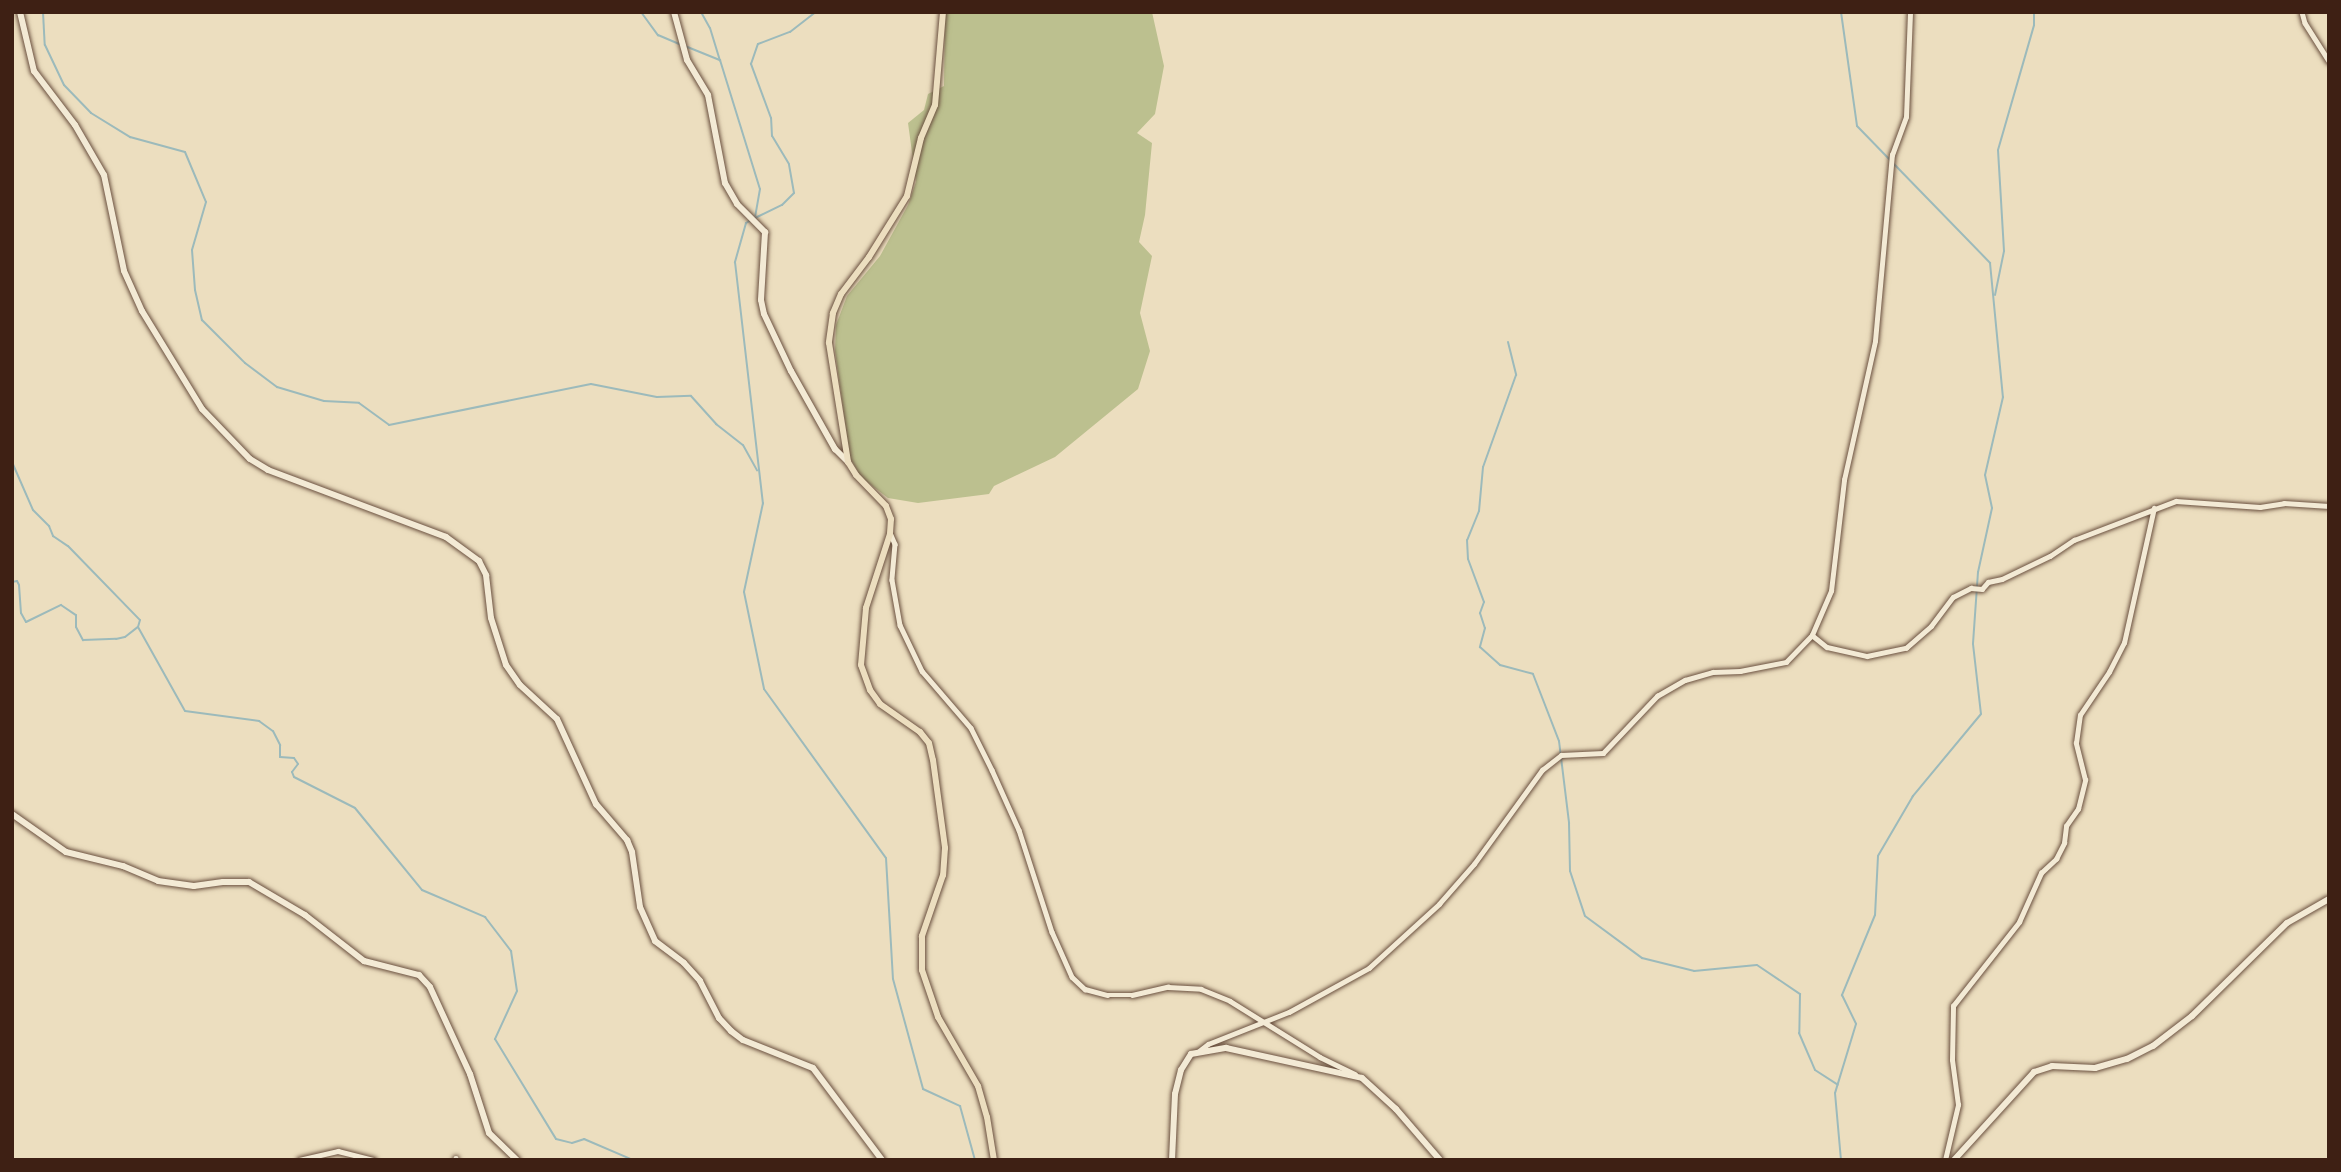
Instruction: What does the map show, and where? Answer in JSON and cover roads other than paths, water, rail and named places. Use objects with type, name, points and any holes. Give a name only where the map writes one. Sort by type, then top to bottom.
[{"type":"main road","points":[[943,12],[935,105],[921,138],[907,196],[869,257],[841,294],[833,313],[829,343],[848,462],[856,475],[886,506],[891,519],[890,534],[866,608],[861,665],[875,697],[920,732],[929,743],[933,760],[944,862],[937,899],[922,936],[922,970],[938,1017],[978,1086],[988,1117],[994,1160]]},
{"type":"street","points":[[20,12],[34,71],[75,125],[104,176],[124,271],[142,311],[202,409],[250,459],[268,470],[446,537],[479,561],[486,575],[491,618],[506,665],[520,685],[558,719],[596,804],[627,839],[632,852],[640,907],[655,941],[684,963],[700,981],[719,1018],[731,1031],[743,1040],[813,1068],[847,1118],[882,1160]]},
{"type":"street","points":[[674,12],[687,60],[708,95],[725,183],[737,204],[763,228],[766,237],[762,273],[764,314],[828,437],[848,462]]},
{"type":"street","points":[[1172,1160],[1177,1080],[1188,1056],[1208,1044],[1289,1012],[1369,968],[1406,937],[1474,864],[1542,770],[1560,755],[1603,753],[1657,696],[1685,680],[1713,672],[1740,671],[1786,662],[1812,635],[1831,591],[1844,480],[1875,341],[1892,155],[1906,117],[1910,12]]},
{"type":"street","points":[[2302,12],[2305,23],[2329,61]]},
{"type":"street","points":[[1812,635],[1827,647],[1867,656],[1906,648],[1931,626],[1953,597],[1971,588],[1982,589],[1988,582],[2002,579],[2050,556],[2074,540],[2176,501],[2260,507],[2284,503],[2329,506]]},
{"type":"street","points":[[1945,1160],[1958,1105],[1952,1060],[1953,1006],[2019,922],[2041,873],[2056,859],[2064,843],[2066,826],[2078,809],[2085,780],[2076,743],[2080,715],[2105,679],[2124,643],[2154,508]]},
{"type":"street","points":[[890,534],[895,544],[892,580],[900,625],[922,671],[971,728],[992,770],[1019,830],[1052,932],[1072,977],[1085,989],[1107,995],[1132,995],[1168,987],[1201,989],[1230,1001],[1373,1086],[1440,1160]]},
{"type":"street","points":[[12,814],[23,819],[65,852],[122,866],[151,878],[194,886],[223,881],[249,882],[305,915],[364,961],[419,975],[430,988],[470,1074],[489,1133],[517,1160]]},
{"type":"street","points":[[1954,1160],[2034,1072],[2052,1066],[2095,1068],[2127,1059],[2153,1046],[2192,1016],[2287,923],[2329,900]]},
{"type":"street","points":[[1199,1051],[1245,1050],[1357,1075]]},
{"type":"street","points":[[299,1160],[338,1151],[374,1160]]},
{"type":"waterway","points":[[43,12],[45,45],[64,85],[91,113],[130,137],[185,152],[206,202],[192,250],[195,290],[202,320],[245,363],[277,387],[324,401],[359,403],[389,425],[591,384],[657,397],[691,396],[716,424],[743,445],[757,470]]},
{"type":"waterway","points":[[641,12],[658,35],[679,44]]},
{"type":"waterway","points":[[701,12],[710,28],[720,60]]},
{"type":"waterway","points":[[755,218],[782,205],[794,193],[789,164],[772,136],[771,118],[751,64],[758,44],[790,32],[816,12]]},
{"type":"waterway","points":[[1841,12],[1857,126],[1990,263],[2003,397],[1985,475],[1992,508],[1978,572],[1973,644],[1981,714],[1913,796],[1878,856],[1875,915],[1842,995],[1856,1024],[1835,1093],[1841,1160]]},
{"type":"waterway","points":[[1995,295],[2004,251],[1998,150],[2034,25],[2034,12]]},
{"type":"waterway","points":[[685,46],[720,60],[760,189],[755,216]]},
{"type":"waterway","points":[[751,220],[746,223],[735,262],[763,503],[744,592],[764,689],[886,858],[893,979],[923,1089],[960,1106],[975,1160]]},
{"type":"waterway","points":[[1508,342],[1516,375],[1483,467],[1479,511],[1467,540],[1468,559],[1484,602],[1480,613],[1485,628],[1480,647],[1500,665],[1533,674],[1559,741],[1569,823],[1570,871],[1585,916],[1642,958],[1694,971],[1757,965],[1800,994],[1799,1033],[1815,1070],[1838,1085]]},
{"type":"waterway","points":[[12,462],[33,510],[49,526],[53,536],[68,546],[140,620],[138,627]]},
{"type":"waterway","points":[[12,582],[17,581],[19,585],[21,613],[26,622],[61,605],[76,615],[76,627],[83,640],[125,637],[138,627],[185,711],[259,721],[273,731],[280,745],[280,757],[294,758],[298,764],[292,772],[294,777],[355,808],[422,890],[485,917],[511,951],[517,991],[495,1039],[556,1139],[572,1143],[584,1139],[633,1160]]}]
